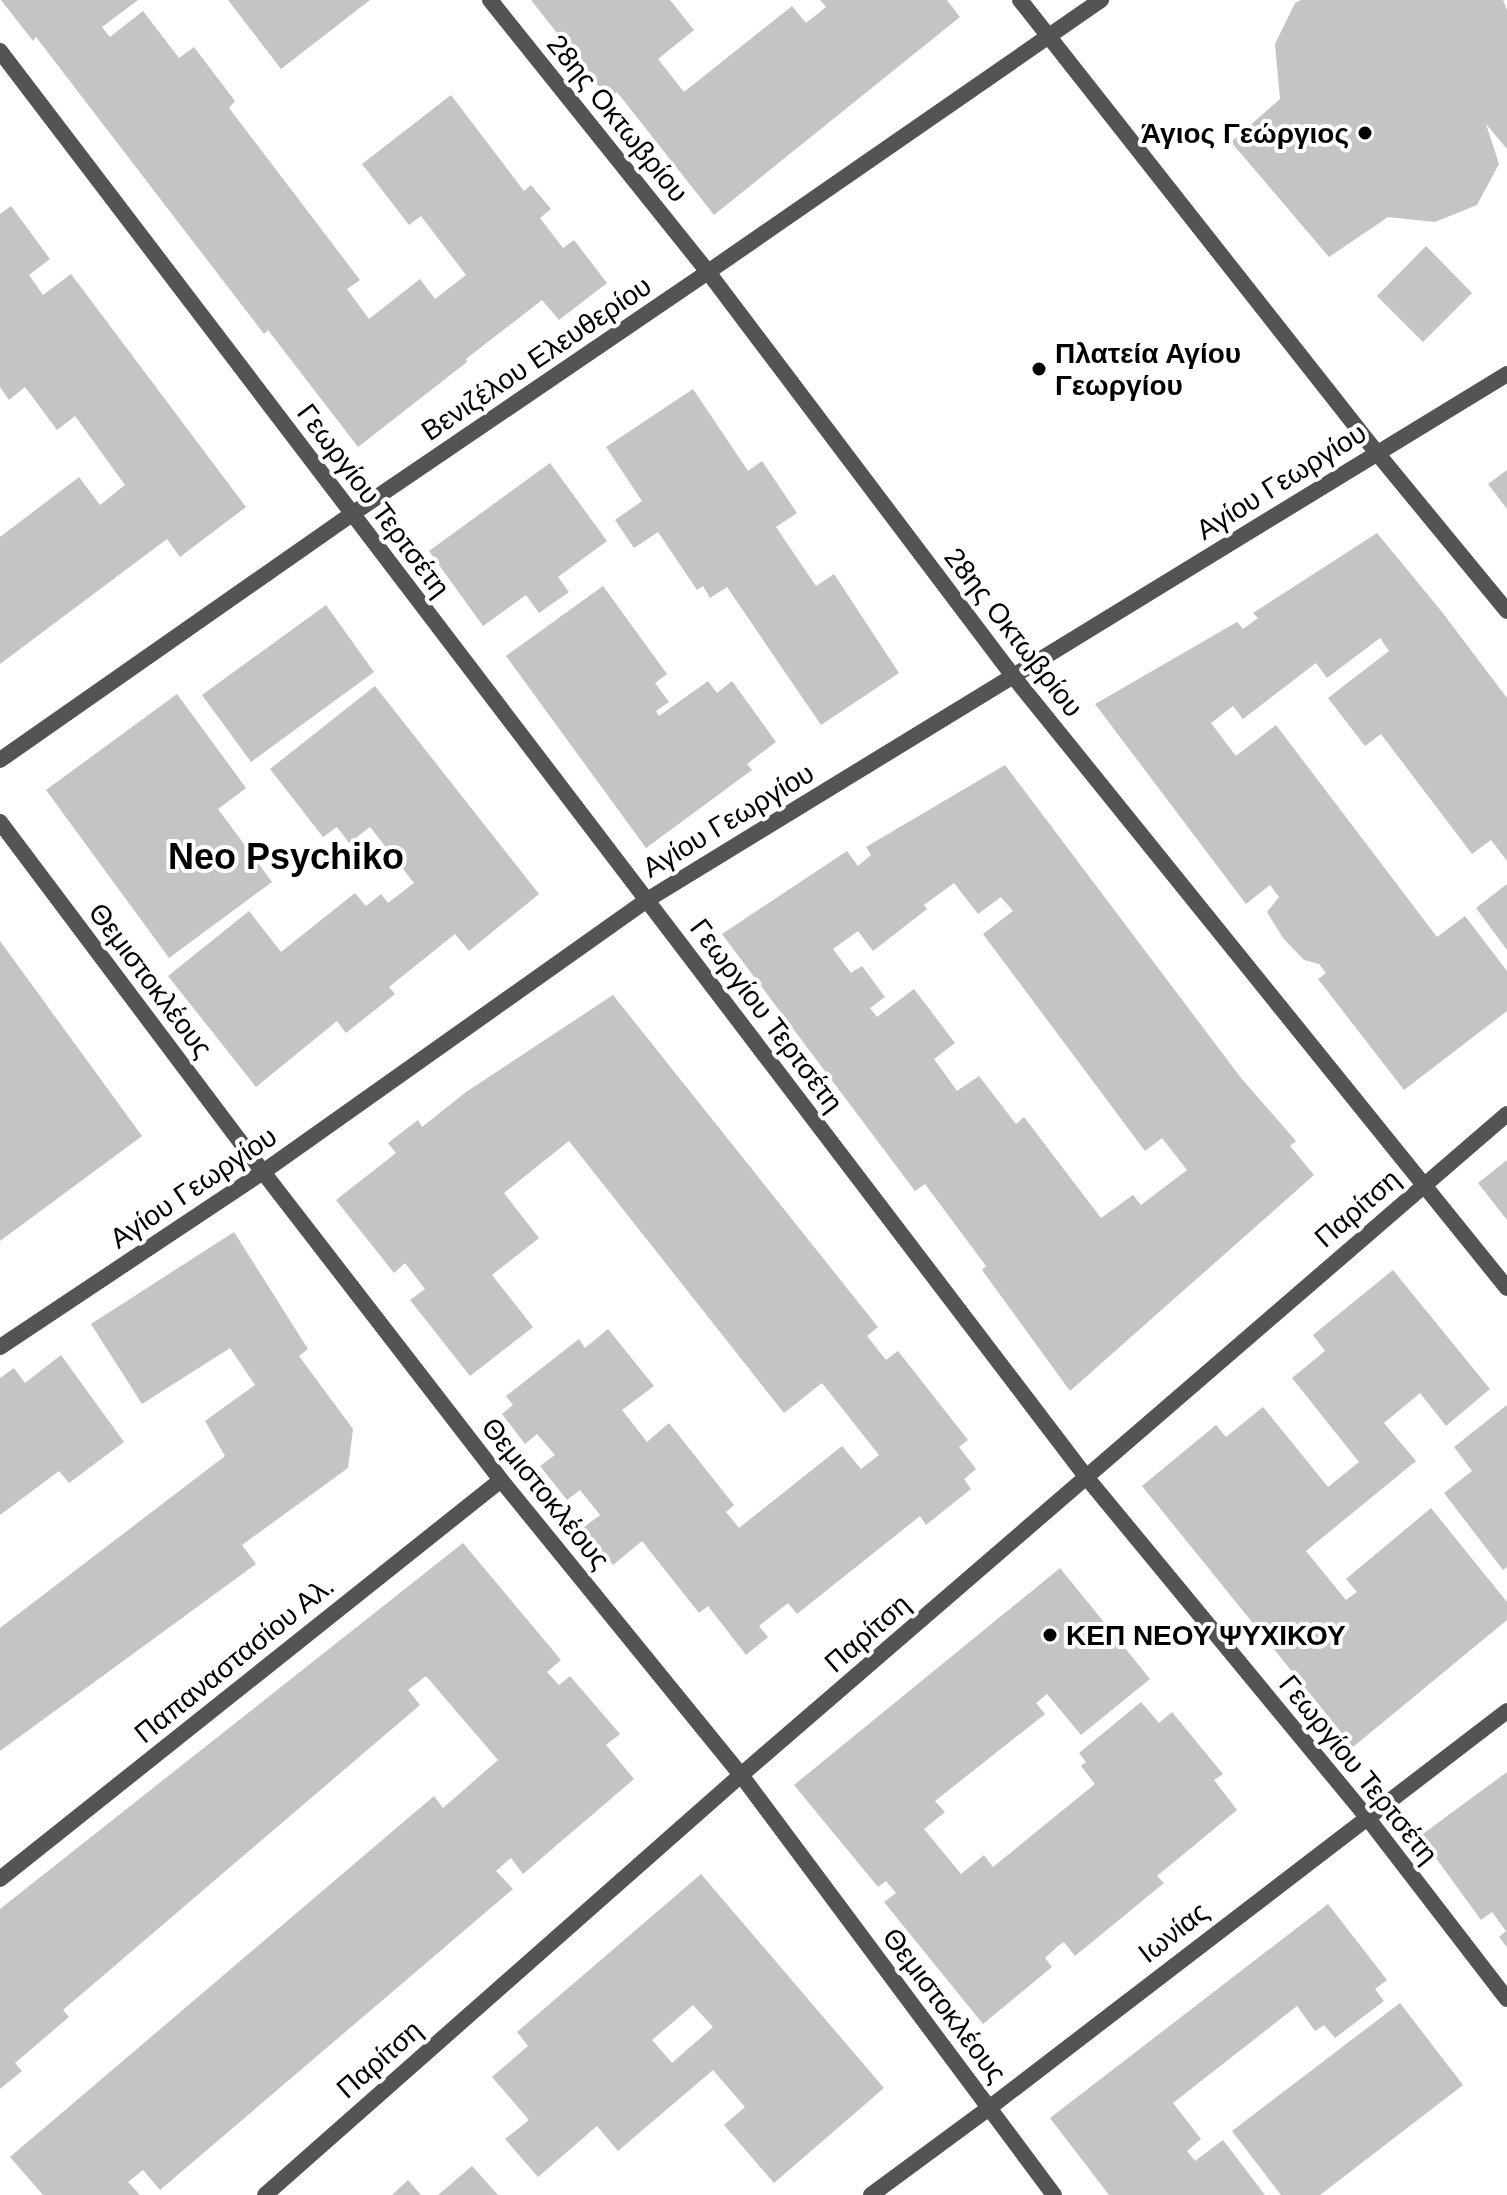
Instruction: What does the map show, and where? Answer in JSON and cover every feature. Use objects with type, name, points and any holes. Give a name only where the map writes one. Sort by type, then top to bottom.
[{"type":"street","name":"28ης Οκτωβρίου","points":[[490,0],[708,272],[1013,676],[1507,1288]]},
{"type":"street","points":[[1020,0],[1377,453],[1507,611]]},
{"type":"street","name":"Βενιζέλου Ελευθερίου","points":[[0,760],[352,514],[1101,0]]},
{"type":"street","name":"Γεωργίου Τερτσέτη","points":[[0,51],[1087,1478],[1366,1816],[1507,1999]]},
{"type":"street","name":"Αγίου Γεωργίου","points":[[0,1347],[263,1172],[647,900],[1507,374]]},
{"type":"street","name":"Θεμιστοκλέους","points":[[0,822],[263,1172],[501,1480],[741,1775],[1054,2195]]},
{"type":"street","name":"Παρίτση","points":[[265,2195],[741,1775],[1507,1114]]},
{"type":"street","name":"Παπαναστασίου Αλ.","points":[[0,1879],[501,1480]]},
{"type":"street","name":"Ιωνίας","points":[[871,2195],[1507,1711]]},
{"type":"building","points":[[1,0],[138,0],[102,27],[110,37],[143,11],[179,58],[194,47],[235,101],[229,108],[360,280],[347,289],[369,319],[420,279],[435,299],[466,275],[421,216],[409,225],[362,164],[451,95],[524,191],[531,185],[551,209],[540,218],[563,248],[574,240],[607,283],[559,320],[542,300],[358,447],[268,330],[264,334],[36,37],[33,41]]},
{"type":"building","points":[[228,0],[370,0],[281,69]]},
{"type":"building","points":[[531,0],[670,0],[694,30],[658,59],[684,92],[792,6],[806,23],[826,7],[820,0],[947,0],[960,17],[714,215],[617,92],[609,99]]},
{"type":"building","name":"Άγιος Γεώργιος","points":[[1301,0],[1503,0],[1507,10],[1507,149],[1486,124],[1499,164],[1477,205],[1435,222],[1388,217],[1329,257],[1231,142],[1280,99],[1275,44],[1295,3]]},
{"type":"building","points":[[11,206],[50,259],[29,275],[43,295],[71,274],[246,507],[180,557],[167,539],[0,664],[0,537],[79,477],[100,505],[125,485],[75,416],[57,430],[25,387],[9,400],[0,387],[0,214]]},
{"type":"building","points":[[1426,246],[1472,293],[1423,342],[1377,296]]},
{"type":"building","points":[[693,389],[748,471],[762,461],[797,513],[776,527],[816,586],[834,574],[899,673],[821,725],[727,587],[710,598],[703,586],[697,590],[658,532],[634,548],[615,520],[642,501],[606,447]]},
{"type":"building","points":[[550,463],[607,541],[558,577],[569,592],[539,613],[526,595],[483,626],[429,551]]},
{"type":"building","points":[[1507,470],[1507,509],[1488,484]]},
{"type":"building","points":[[1377,533],[1507,698],[1507,861],[1491,840],[1472,854],[1381,734],[1365,746],[1328,698],[1389,651],[1380,638],[1327,678],[1316,663],[1243,719],[1233,706],[1211,723],[1236,756],[1276,725],[1437,937],[1465,916],[1507,971],[1507,1011],[1404,1090],[1318,979],[1326,973],[1319,964],[1304,960],[1283,938],[1267,912],[1279,897],[1270,885],[1246,904],[1095,704],[1237,622],[1243,629],[1258,618],[1253,613]]},
{"type":"building","points":[[603,586],[667,674],[655,683],[669,702],[656,711],[659,716],[708,681],[717,693],[732,681],[776,742],[747,764],[752,770],[646,848],[506,656]]},
{"type":"building","points":[[326,605],[374,672],[251,762],[202,695]]},
{"type":"building","points":[[375,686],[539,894],[469,951],[455,934],[389,987],[395,994],[346,1033],[337,1021],[256,1087],[168,976],[249,911],[281,952],[355,893],[366,906],[381,894],[388,903],[414,883],[370,827],[349,843],[337,827],[323,837],[270,769]]},
{"type":"building","points":[[177,694],[246,788],[218,809],[272,882],[169,958],[46,790]]},
{"type":"building","points":[[1005,765],[1241,1078],[1296,1141],[1290,1146],[1314,1175],[1070,1391],[982,1270],[986,1266],[925,1184],[915,1191],[722,934],[847,851],[858,866],[871,855],[866,847]],"holes":[[[954,883],[978,914],[1001,897],[1013,911],[983,934],[1145,1151],[1162,1138],[1187,1170],[1141,1205],[1133,1195],[1101,1218],[1024,1117],[1016,1124],[979,1076],[957,1091],[934,1059],[955,1043],[914,989],[877,1017],[870,1008],[885,997],[862,966],[851,973],[833,949],[858,931],[873,951],[927,909],[924,905]]]},
{"type":"building","points":[[1507,884],[1507,950],[1476,908]]},
{"type":"building","points":[[0,941],[142,1136],[0,1241]]},
{"type":"building","points":[[613,995],[878,1327],[867,1336],[886,1360],[898,1351],[968,1440],[959,1447],[976,1469],[964,1479],[971,1489],[926,1525],[920,1516],[797,1614],[788,1603],[759,1626],[768,1637],[746,1655],[708,1606],[699,1613],[642,1541],[613,1565],[583,1528],[600,1515],[580,1490],[567,1500],[540,1466],[555,1455],[537,1434],[525,1444],[502,1414],[513,1405],[506,1396],[579,1339],[585,1348],[608,1329],[654,1386],[622,1410],[647,1442],[669,1423],[734,1505],[726,1512],[739,1528],[842,1446],[861,1469],[879,1455],[822,1383],[784,1413],[569,1141],[504,1193],[539,1238],[492,1275],[533,1327],[470,1376],[410,1300],[425,1289],[405,1263],[394,1273],[336,1200],[396,1153],[388,1143],[418,1120],[422,1127],[466,1092]]},
{"type":"building","points":[[1507,1160],[1507,1220],[1478,1183]]},
{"type":"building","points":[[234,1232],[308,1349],[299,1356],[353,1429],[348,1468],[242,1545],[256,1564],[0,1751],[0,1628],[225,1456],[205,1421],[255,1385],[230,1348],[142,1404],[91,1324]]},
{"type":"building","points":[[1393,1270],[1490,1389],[1446,1426],[1420,1393],[1384,1423],[1416,1461],[1306,1551],[1346,1600],[1357,1592],[1346,1579],[1431,1508],[1507,1602],[1507,1620],[1353,1747],[1142,1486],[1216,1425],[1226,1437],[1263,1407],[1328,1487],[1359,1462],[1292,1378],[1325,1351],[1313,1335]]},
{"type":"building","points":[[61,1355],[124,1442],[69,1483],[59,1471],[0,1515],[0,1378],[14,1368],[25,1383]]},
{"type":"building","points":[[1507,1405],[1507,1567],[1503,1570],[1444,1493],[1472,1471],[1454,1447]]},
{"type":"building","points":[[463,1543],[561,1660],[547,1672],[559,1685],[570,1676],[620,1734],[606,1745],[634,1779],[523,1874],[511,1858],[496,1871],[513,1889],[160,2190],[143,2170],[128,2182],[140,2195],[43,2195],[10,2157],[434,1796],[443,1808],[498,1760],[426,1676],[408,1690],[420,1705],[63,2010],[69,2017],[15,2063],[22,2071],[0,2089],[0,1909]]},
{"type":"building","points":[[1060,1568],[1150,1679],[1081,1735],[1047,1694],[1036,1703],[1045,1714],[935,1801],[945,1812],[924,1829],[961,1874],[984,1855],[993,1867],[1095,1784],[1081,1766],[1086,1762],[1079,1753],[1141,1702],[1159,1723],[1172,1712],[1223,1774],[1214,1780],[1237,1810],[1157,1876],[1164,1883],[1075,1956],[1064,1942],[1058,1946],[1045,1958],[1052,1967],[983,2024],[884,1902],[896,1893],[886,1881],[878,1887],[794,1785]]},
{"type":"building","points":[[1507,1772],[1507,1947],[1499,1937],[1506,1931],[1492,1912],[1481,1920],[1420,1836]]},
{"type":"building","points":[[701,1874],[884,2088],[774,2183],[724,2125],[745,2107],[713,2070],[618,2151],[597,2126],[538,2177],[505,2139],[529,2120],[492,2077],[528,2046],[517,2032]],"holes":[[[693,2005],[713,2027],[672,2063],[652,2040]]]},
{"type":"building","points":[[1328,1904],[1387,1980],[1375,1989],[1384,2001],[1335,2038],[1324,2025],[1315,2031],[1297,2006],[1173,2103],[1201,2139],[1187,2151],[1195,2161],[1223,2140],[1265,2195],[1109,2195],[1050,2118]]},
{"type":"building","points":[[1400,2003],[1463,2085],[1320,2195],[1281,2195],[1232,2131]]},
{"type":"building","points":[[472,2166],[498,2195],[438,2195]]},
{"type":"building","points":[[408,2180],[421,2195],[392,2195]]},
{"type":"place","name":"Άγιος Γεώργιος","points":[[1365,133]]},
{"type":"place","name":"Πλατεία Αγίου Γεωργίου","points":[[1039,369]]},
{"type":"place","name":"ΚΕΠ ΝΕΟΥ ΨΥΧΙΚΟΥ","points":[[1050,1635]]},
{"type":"district","name":"Neo Psychiko","points":[[286,856]]}]
